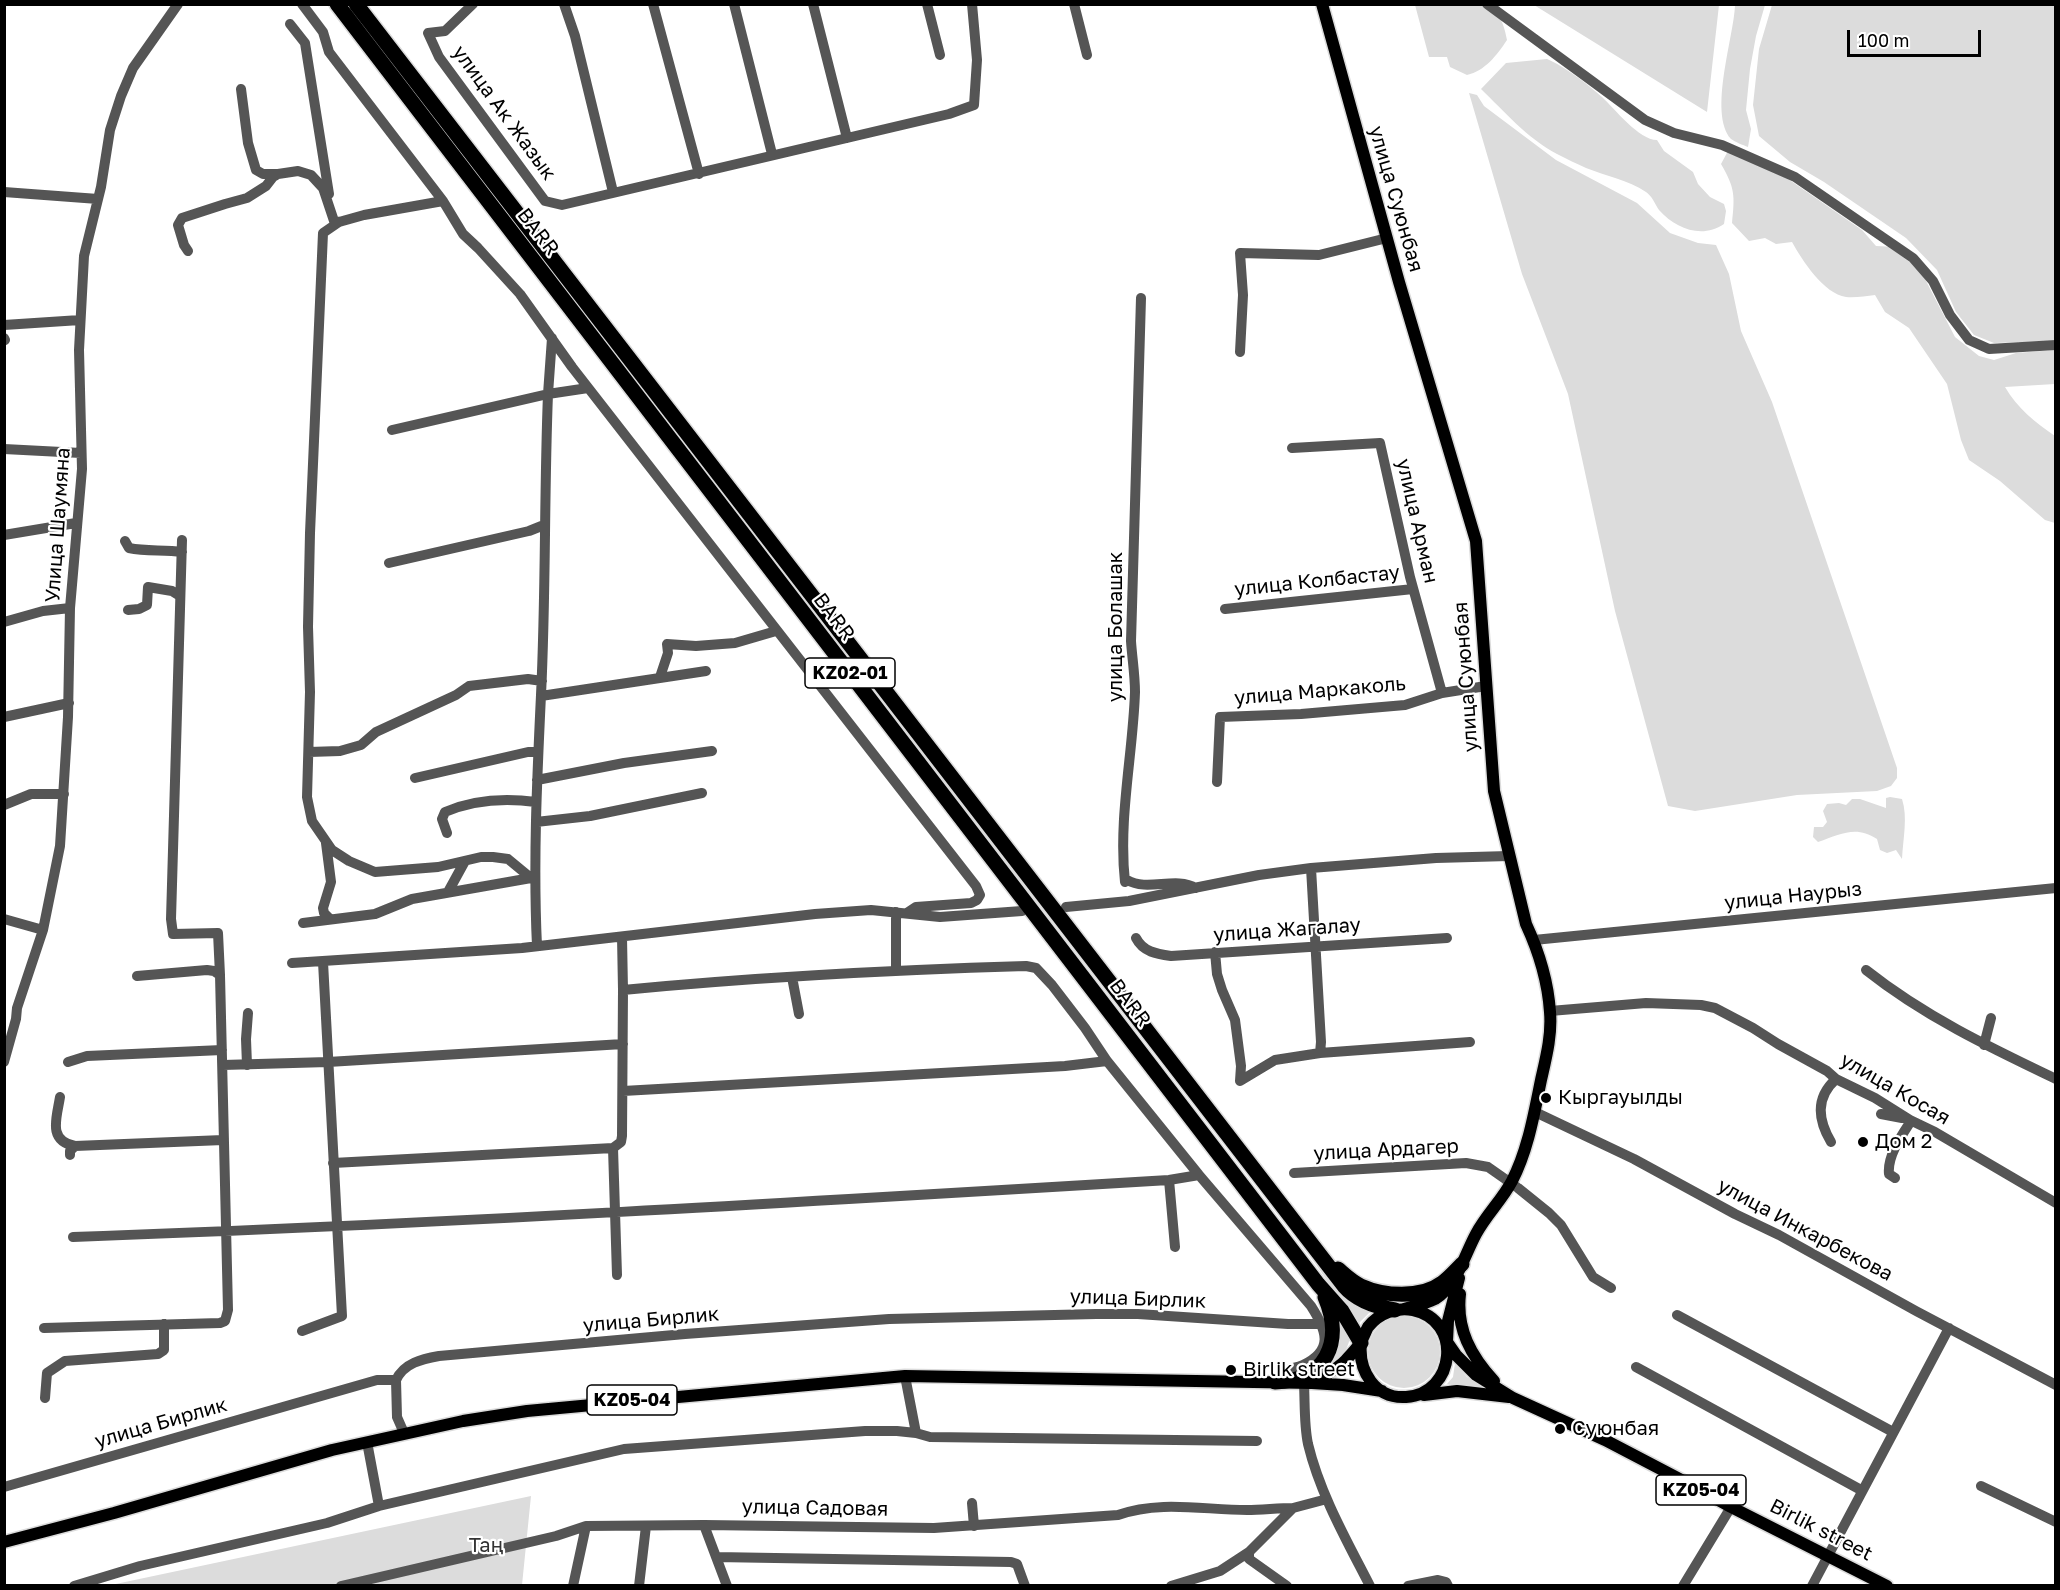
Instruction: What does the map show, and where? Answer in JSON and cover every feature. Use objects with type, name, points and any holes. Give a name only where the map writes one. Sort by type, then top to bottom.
[{"type":"highway","name":"BARR","points":[[337,4],[1318,1284],[1342,1311],[1361,1342]]},
{"type":"highway","name":"BARR","points":[[356,4],[1349,1292],[1370,1304],[1400,1309]]},
{"type":"highway","points":[[1318,1252],[1360,1285],[1384,1293],[1425,1291],[1441,1284],[1462,1264]]},
{"type":"highway","points":[[1275,1382],[1294,1381],[1308,1375],[1318,1368],[1329,1351],[1333,1336],[1332,1318],[1318,1284]]},
{"type":"main road","name":"улица Суюнбая","points":[[1322,4],[1387,238],[1476,541],[1494,791],[1526,924],[1534,940],[1546,983],[1550,1011],[1549,1044],[1535,1112],[1521,1161],[1510,1183],[1476,1233],[1447,1290],[1426,1303],[1400,1309]]},
{"type":"main road","points":[[1415,1396],[1434,1386],[1441,1378],[1448,1358],[1448,1321],[1462,1264]]},
{"type":"main road","points":[[1462,1264],[1458,1305],[1464,1337],[1482,1368],[1513,1398]]},
{"type":"main road","points":[[1308,1384],[1344,1362],[1361,1342],[1373,1321],[1387,1312],[1400,1309]]},
{"type":"main road","name":"KZ05-04","points":[[1400,1309],[1425,1314],[1434,1320],[1441,1328],[1447,1342],[1469,1369],[1513,1398]]},
{"type":"main road","points":[[1361,1342],[1359,1354],[1361,1365],[1373,1385],[1382,1391]]},
{"type":"main road","name":"KZ05-04","points":[[4,1542],[404,1433],[463,1421],[562,1407],[905,1376],[1275,1382],[1343,1385],[1382,1391],[1393,1396],[1457,1391],[1513,1398]]},
{"type":"main road","name":"Birlik street","points":[[1513,1398],[1596,1436],[1887,1586]]},
{"type":"street","name":"Улица Шаумяна","points":[[4,1062],[17,1008],[43,930],[60,846],[69,703],[70,608],[81,453],[79,350],[84,256],[98,199],[110,130],[121,96],[133,68],[174,13],[178,4]]},
{"type":"street","points":[[302,4],[323,32],[329,52],[443,201],[463,234],[520,294],[588,388],[976,886],[980,895],[971,903],[916,907],[901,913]]},
{"type":"street","name":"улица Ак Жазык","points":[[473,4],[445,31],[428,33],[439,57],[545,201],[562,205],[613,192]]},
{"type":"street","points":[[564,4],[575,36],[613,192],[699,174],[772,154],[949,114],[974,105],[977,60],[972,4]]},
{"type":"street","points":[[653,4],[699,174]]},
{"type":"street","points":[[734,4],[772,154]]},
{"type":"street","points":[[813,4],[847,138]]},
{"type":"street","points":[[927,4],[939,55]]},
{"type":"street","points":[[1074,4],[1087,55]]},
{"type":"street","points":[[1487,4],[1645,120],[1674,133],[1722,145],[1795,177],[1913,258],[1933,281],[1950,315],[1969,340],[1989,349],[2055,345]]},
{"type":"street","points":[[290,24],[298,32],[307,49],[313,99],[330,196],[328,207]]},
{"type":"street","points":[[241,89],[248,143],[256,170],[264,174],[298,171],[311,176],[323,188],[334,221],[339,222]]},
{"type":"street","points":[[188,251],[178,225],[182,218],[247,198],[267,186],[278,174]]},
{"type":"street","points":[[4,192],[98,199]]},
{"type":"street","points":[[443,201],[364,215],[339,222],[323,233],[310,522],[308,797],[312,821],[332,850],[349,861],[375,872],[438,867],[481,857],[508,859],[533,878]]},
{"type":"street","points":[[1240,352],[1243,295],[1240,253],[1319,255],[1387,238]]},
{"type":"street","name":"улица Болашак","points":[[1142,298],[1131,641],[1135,690],[1124,834],[1124,873],[1125,882],[1127,880],[1136,885],[1171,883],[1189,884],[1196,888]]},
{"type":"street","points":[[4,326],[80,320]]},
{"type":"street","points":[[537,946],[533,878],[542,681],[544,525],[552,338]]},
{"type":"street","points":[[392,430],[548,394],[588,388]]},
{"type":"street","name":"улица Арман","points":[[1292,448],[1380,443],[1413,589],[1442,693]]},
{"type":"street","points":[[4,449],[81,453]]},
{"type":"street","points":[[4,535],[76,523]]},
{"type":"street","points":[[389,563],[529,531],[544,525]]},
{"type":"street","points":[[44,1328],[225,1322],[228,1310],[218,933],[173,934],[171,919],[182,540]]},
{"type":"street","points":[[125,541],[129,548],[182,552]]},
{"type":"street","points":[[128,610],[140,609],[147,605],[148,587],[172,591],[180,596]]},
{"type":"street","name":"улица Колбастау","points":[[1225,609],[1413,589]]},
{"type":"street","points":[[4,622],[43,611],[70,608]]},
{"type":"street","points":[[660,677],[668,653],[667,644],[696,646],[735,643],[776,631]]},
{"type":"street","points":[[541,696],[706,670]]},
{"type":"street","points":[[309,752],[340,751],[361,745],[376,732],[456,695],[469,686],[528,679],[542,681]]},
{"type":"street","name":"улица Маркаколь","points":[[1217,782],[1220,717],[1301,714],[1405,705],[1442,693],[1486,686]]},
{"type":"street","points":[[4,717],[69,703]]},
{"type":"street","points":[[537,780],[624,763],[712,751]]},
{"type":"street","points":[[415,778],[528,752],[538,752]]},
{"type":"street","points":[[536,822],[590,816],[702,793]]},
{"type":"street","points":[[4,805],[31,794],[64,794]]},
{"type":"street","points":[[447,833],[442,819],[445,812],[455,808],[489,801],[536,802]]},
{"type":"street","points":[[326,843],[331,882],[323,908],[324,913],[330,919]]},
{"type":"street","points":[[1066,907],[1129,901],[1259,875],[1311,868],[1405,860],[1509,856]]},
{"type":"street","points":[[448,892],[465,861]]},
{"type":"street","points":[[1311,868],[1322,1042],[1320,1053]]},
{"type":"street","points":[[303,923],[375,914],[412,899],[533,878]]},
{"type":"street","name":"улица Наурыз","points":[[1534,940],[2055,888]]},
{"type":"street","points":[[292,963],[537,946],[871,910],[940,917],[1022,912]]},
{"type":"street","points":[[896,970],[901,913]]},
{"type":"street","points":[[4,919],[43,930]]},
{"type":"street","points":[[333,1163],[614,1148],[621,1142],[622,937]]},
{"type":"street","name":"улица Жагалау","points":[[1136,938],[1139,945],[1153,953],[1171,956],[1447,938]]},
{"type":"street","points":[[1215,952],[1217,974],[1235,1020],[1241,1066],[1240,1081],[1275,1060],[1320,1053],[1470,1042]]},
{"type":"street","points":[[302,1331],[342,1316],[323,962]]},
{"type":"street","points":[[623,990],[896,970],[1026,966],[1036,968],[1085,1028],[1107,1061],[1199,1175],[1311,1306],[1323,1324],[1325,1342],[1323,1350],[1301,1366],[1284,1371],[1275,1382]]},
{"type":"street","points":[[137,976],[207,970],[220,975]]},
{"type":"street","points":[[1866,970],[1906,1000],[1984,1045],[2055,1079]]},
{"type":"street","points":[[792,977],[799,1014]]},
{"type":"street","name":"улица Косая","points":[[1550,1011],[1646,1003],[1701,1005],[1716,1008],[1765,1034],[1778,1044],[1827,1071],[1836,1079],[1875,1098],[2055,1203]]},
{"type":"street","points":[[247,1065],[248,1013]]},
{"type":"street","points":[[4,1016],[16,1019]]},
{"type":"street","points":[[1984,1045],[1991,1018]]},
{"type":"street","points":[[223,1065],[328,1062],[623,1044]]},
{"type":"street","points":[[68,1062],[87,1056],[222,1050]]},
{"type":"street","points":[[622,1091],[1065,1066],[1107,1061]]},
{"type":"street","points":[[1831,1142],[1821,1121],[1820,1105],[1827,1086],[1836,1079]]},
{"type":"street","points":[[60,1097],[55,1125],[62,1141],[73,1151],[223,1140]]},
{"type":"street","name":"улица Инкарбекова","points":[[1535,1112],[1634,1159],[1735,1214],[1779,1235],[2055,1385]]},
{"type":"street","points":[[1881,1113],[1910,1120],[1889,1166],[1889,1174],[1895,1178]]},
{"type":"street","points":[[614,1148],[617,1275]]},
{"type":"street","name":"улица Ардагер","points":[[1294,1173],[1466,1163],[1488,1167],[1549,1213],[1561,1225],[1593,1277],[1611,1288]]},
{"type":"street","points":[[73,1237],[614,1213],[1169,1180],[1199,1175]]},
{"type":"street","points":[[1169,1180],[1174,1247]]},
{"type":"street","name":"улица Бирлик","points":[[4,1486],[378,1380],[396,1380],[404,1368],[424,1359],[438,1356],[866,1320],[1138,1314],[1288,1324],[1323,1324]]},
{"type":"street","points":[[1677,1315],[1893,1432]]},
{"type":"street","points":[[45,1398],[47,1373],[64,1361],[158,1354],[164,1350],[164,1324]]},
{"type":"street","points":[[1812,1586],[1949,1328]]},
{"type":"street","points":[[1636,1367],[1861,1490]]},
{"type":"street","points":[[905,1376],[916,1433]]},
{"type":"street","points":[[396,1380],[397,1417],[404,1433]]},
{"type":"street","points":[[1308,1384],[1308,1442],[1327,1499],[1370,1586]]},
{"type":"street","points":[[74,1586],[140,1566],[327,1522],[379,1506],[624,1449],[865,1431],[897,1431],[930,1437],[1257,1441]]},
{"type":"street","points":[[367,1442],[379,1506]]},
{"type":"street","points":[[1981,1486],[2055,1522]]},
{"type":"street","name":"улица Садовая","points":[[346,1585],[556,1536],[586,1526],[934,1528],[1118,1515],[1131,1510],[1156,1506],[1247,1510],[1293,1508],[1327,1499]]},
{"type":"street","points":[[972,1503],[974,1526]]},
{"type":"street","points":[[1683,1586],[1731,1507]]},
{"type":"street","points":[[1171,1586],[1220,1571],[1249,1552],[1293,1508]]},
{"type":"street","points":[[704,1525],[727,1586]]},
{"type":"street","points":[[573,1586],[586,1526]]},
{"type":"street","points":[[639,1586],[646,1526]]},
{"type":"street","points":[[1249,1552],[1249,1559],[1280,1584]]},
{"type":"street","points":[[716,1557],[1011,1562],[1017,1564],[1025,1586]]},
{"type":"street","points":[[1408,1586],[1438,1580],[1446,1582],[1448,1586]]},
{"type":"green space","points":[[1468,4],[1488,7],[1499,16],[1507,40],[1495,57],[1485,66],[1467,75],[1450,67],[1447,57],[1429,57],[1415,5]]},
{"type":"green space","points":[[1534,5],[1719,5],[1707,112]]},
{"type":"green space","points":[[1735,5],[1765,5],[1750,69],[1746,110],[1751,129],[1748,147],[1731,139],[1725,127],[1722,112],[1724,74]]},
{"type":"green space","points":[[1772,5],[2055,5],[2055,341],[1994,343],[1974,335],[1956,312],[1937,270],[1906,238],[1824,182],[1790,162],[1759,136],[1753,105],[1759,49]]},
{"type":"green space","points":[[1547,59],[1583,82],[1602,97],[1635,130],[1650,139],[1657,140],[1664,151],[1693,172],[1698,184],[1710,197],[1724,204],[1726,211],[1724,224],[1707,231],[1681,227],[1666,217],[1652,198],[1639,188],[1586,168],[1546,148],[1481,89],[1506,63]]},
{"type":"green space","points":[[1469,93],[1477,95],[1484,106],[1556,160],[1637,203],[1670,233],[1698,243],[1716,245],[1729,274],[1741,331],[1772,402],[1897,768],[1897,778],[1891,786],[1877,791],[1797,795],[1695,811],[1668,806],[1615,611],[1568,394],[1522,274]]},
{"type":"green space","points":[[1728,151],[1781,174],[1862,230],[1876,246],[1897,247],[1924,277],[1955,337],[1979,356],[1994,360],[2016,353],[2055,350],[2055,384],[2005,387],[2027,414],[2055,436],[2055,523],[2045,520],[2000,481],[1969,460],[1961,440],[1947,384],[1909,328],[1885,312],[1875,295],[1846,297],[1838,295],[1814,275],[1792,242],[1776,244],[1765,238],[1749,241],[1732,223],[1733,192],[1721,164]]},
{"type":"green space","points":[[1886,798],[1902,799],[1904,806],[1902,859],[1896,850],[1887,853],[1880,850],[1877,839],[1862,832],[1848,832],[1818,842],[1813,837],[1814,827],[1823,827],[1827,822],[1823,811],[1827,804],[1846,805],[1852,799],[1860,799],[1886,808]]},
{"type":"green space","points":[[1315,1263],[1342,1292],[1371,1311],[1357,1325]]},
{"type":"green space","points":[[1337,1316],[1350,1337],[1349,1343],[1341,1356],[1323,1370]]},
{"type":"green space","points":[[1404,1316],[1424,1322],[1434,1332],[1440,1352],[1434,1372],[1424,1382],[1404,1388],[1384,1382],[1374,1372],[1368,1352],[1374,1332],[1384,1322]]},
{"type":"green space","points":[[1455,1363],[1467,1377],[1484,1387],[1447,1384],[1453,1377]]},
{"type":"green space","name":"Таң","points":[[531,1496],[522,1585],[111,1585]]},
{"type":"place","name":"Кыргауылды","points":[[1546,1098]]},
{"type":"place","name":"Дом 2","points":[[1863,1142]]},
{"type":"place","name":"Birlik street","points":[[1231,1370]]},
{"type":"place","name":"Суюнбая","points":[[1560,1429]]}]
